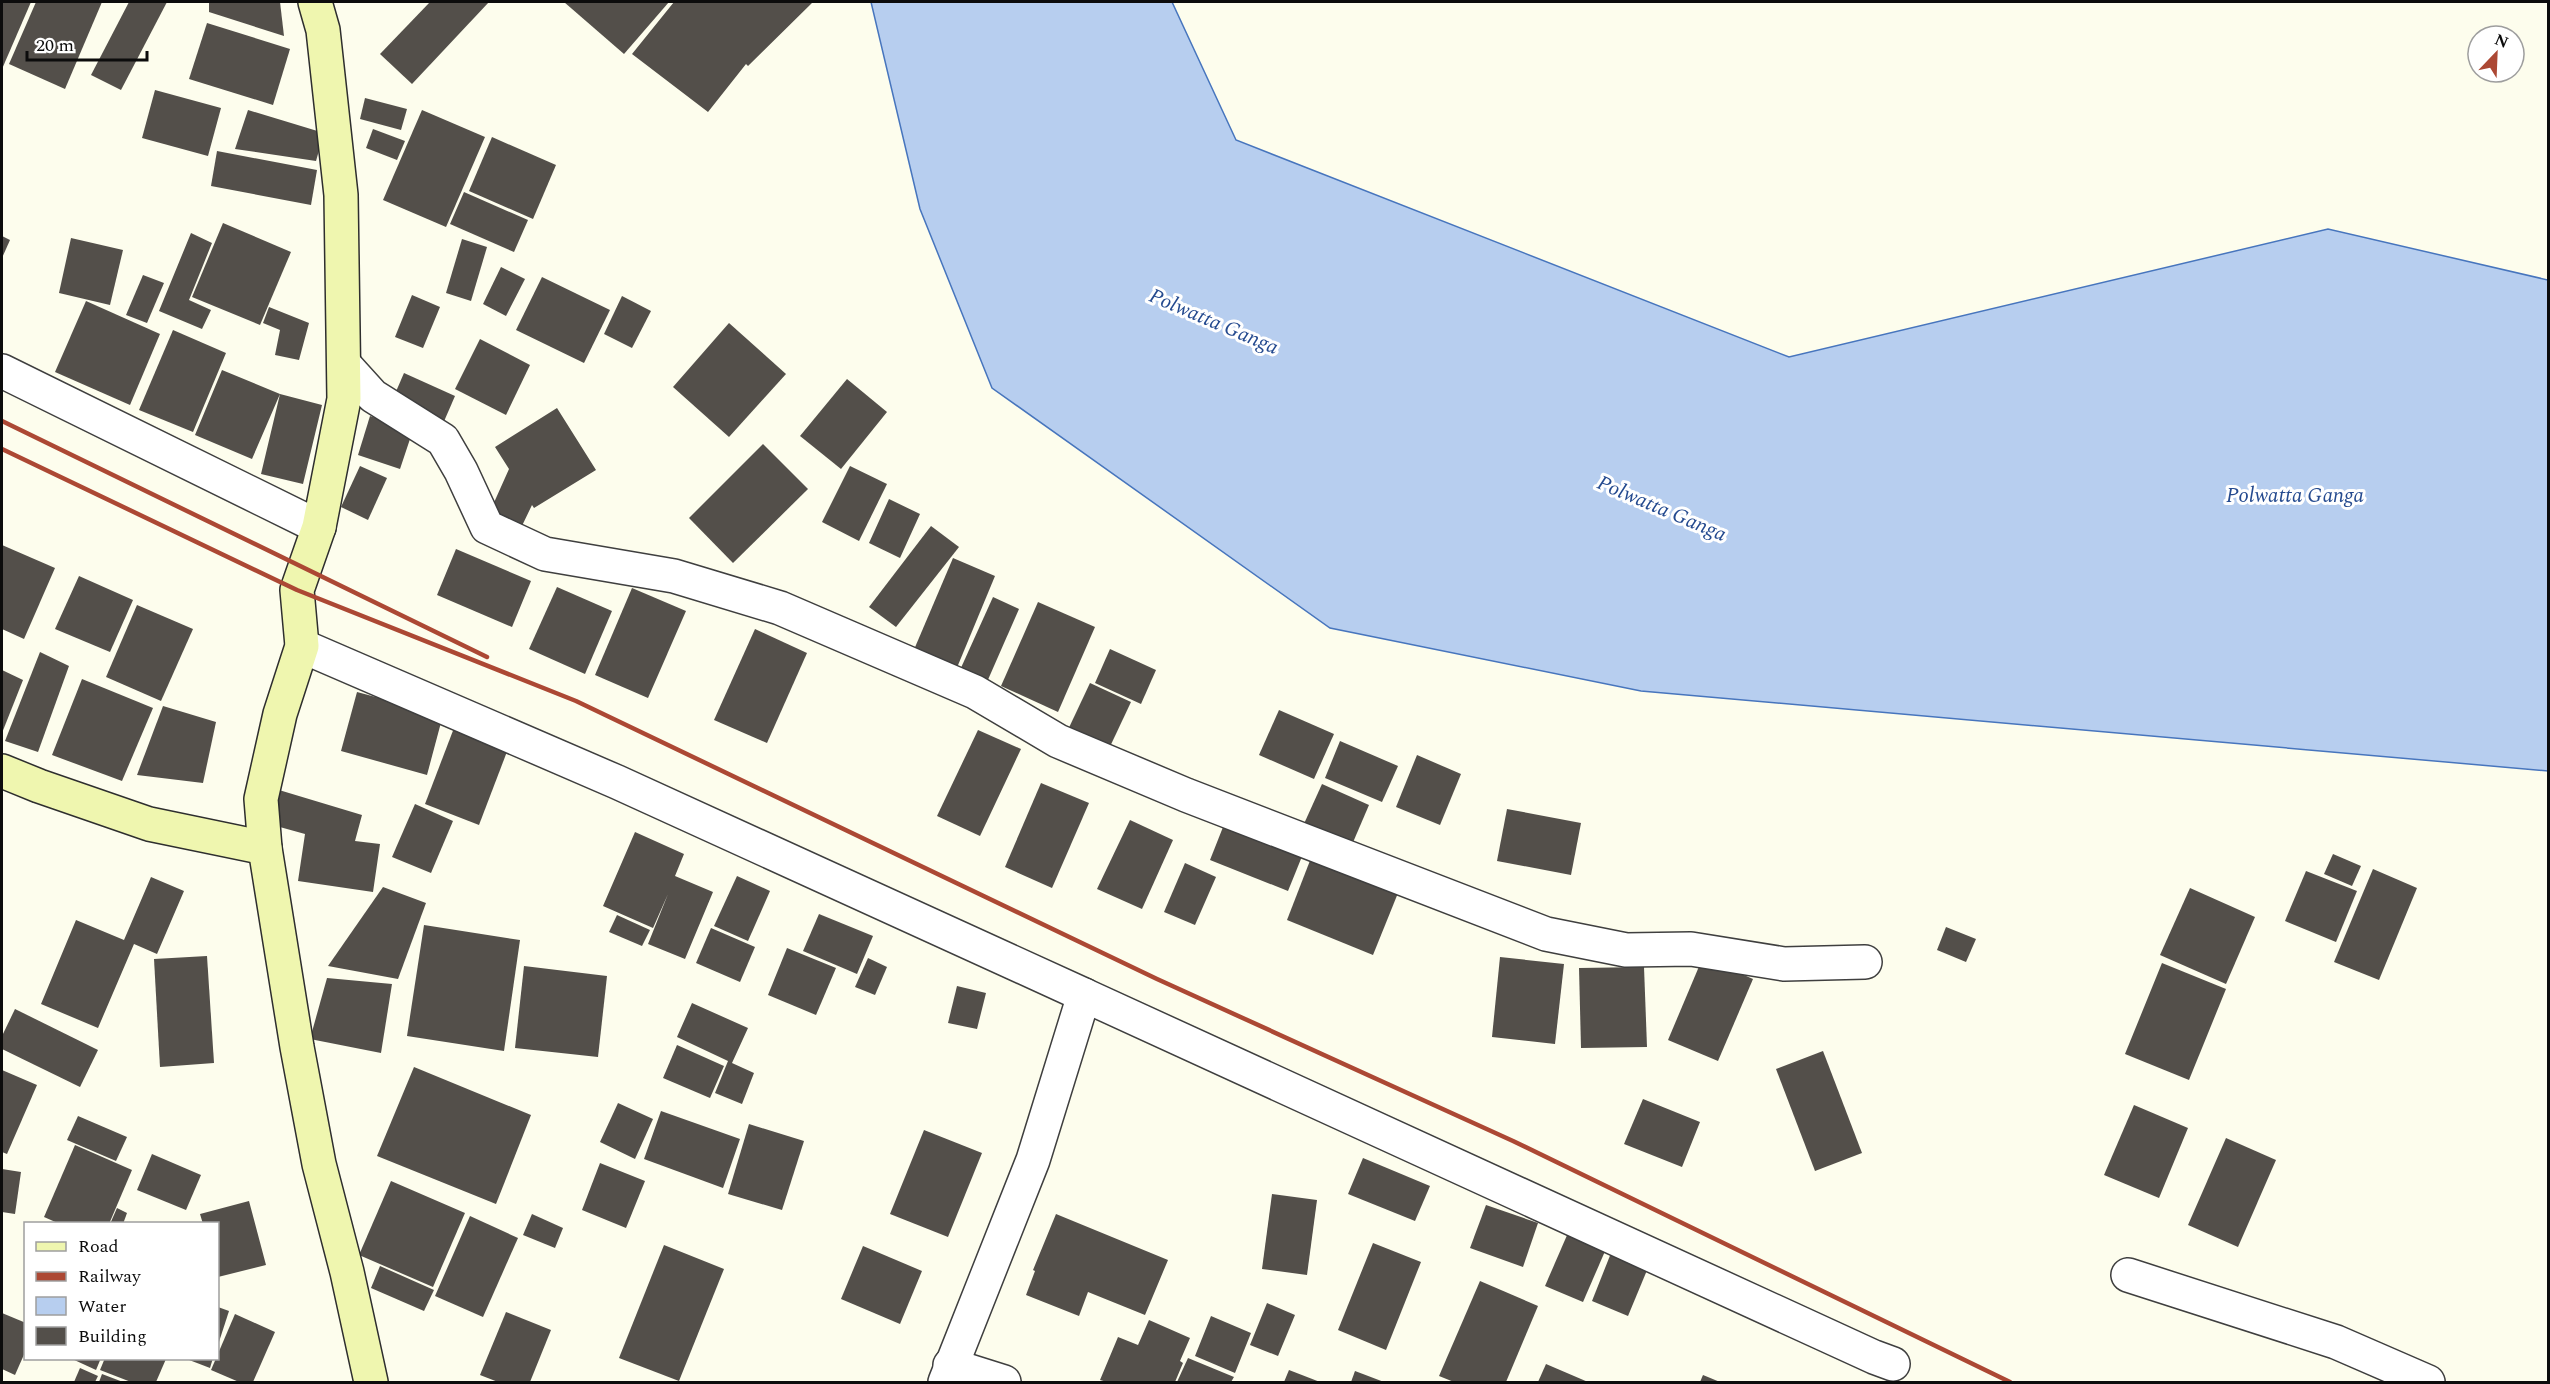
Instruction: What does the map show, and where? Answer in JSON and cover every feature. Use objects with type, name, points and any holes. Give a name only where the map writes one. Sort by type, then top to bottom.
[{"type":"main road","points":[[315,2],[322,30],[341,195],[344,399],[319,527],[297,590],[302,646],[280,714],[261,799],[265,848],[297,1047],[319,1164],[347,1272],[371,1383]]},
{"type":"main road","points":[[2,771],[149,824],[265,848]]},
{"type":"street","points":[[344,364],[373,396],[443,440],[461,471],[487,527],[545,554],[674,576],[780,608],[975,692],[1068,745],[1186,795],[1546,934],[1626,950],[1691,949],[1784,964],[1865,962]]},
{"type":"street","points":[[2,371],[319,527]]},
{"type":"street","points":[[302,646],[617,782],[1084,995],[1877,1368]]},
{"type":"street","points":[[1004,1383],[948,1374],[1033,1161],[1084,995]]},
{"type":"street","points":[[2127,1275],[2336,1342],[2428,1383]]},
{"type":"water","name":"Polwatta Ganga","points":[[871,2],[1172,2],[1236,140],[1789,357],[2328,229],[2548,280],[2548,771],[1641,691],[1330,628],[992,388],[920,209]]},
{"type":"building","points":[[2,2],[31,2],[2,69]]},
{"type":"building","points":[[36,2],[102,2],[65,89],[9,64]]},
{"type":"building","points":[[129,2],[167,2],[121,90],[91,75]]},
{"type":"building","points":[[209,2],[280,2],[284,36],[209,12]]},
{"type":"building","points":[[430,2],[489,2],[412,84],[380,54]]},
{"type":"building","points":[[564,2],[669,2],[624,54]]},
{"type":"building","points":[[674,2],[813,2],[748,66],[746,64],[708,112],[632,54]]},
{"type":"building","points":[[207,23],[290,49],[273,105],[189,79]]},
{"type":"building","points":[[155,90],[221,108],[208,156],[142,138]]},
{"type":"building","points":[[365,98],[407,109],[401,130],[360,119]]},
{"type":"building","points":[[248,110],[324,133],[316,161],[235,149]]},
{"type":"building","points":[[422,110],[485,137],[446,227],[383,200]]},
{"type":"building","points":[[373,129],[405,141],[397,160],[366,148]]},
{"type":"building","points":[[492,137],[556,165],[533,219],[469,191]]},
{"type":"building","points":[[217,151],[317,170],[311,205],[211,186]]},
{"type":"building","points":[[464,192],[528,220],[514,252],[450,224]]},
{"type":"building","points":[[223,223],[291,252],[260,325],[192,297]]},
{"type":"building","points":[[191,233],[212,243],[189,300],[211,310],[202,329],[159,311]]},
{"type":"building","points":[[2,236],[10,240],[2,258]]},
{"type":"building","points":[[71,238],[123,250],[110,305],[59,293]]},
{"type":"building","points":[[462,239],[487,247],[471,301],[446,293]]},
{"type":"building","points":[[501,267],[525,279],[506,316],[483,304]]},
{"type":"building","points":[[143,275],[164,283],[147,323],[126,315]]},
{"type":"building","points":[[542,277],[610,310],[584,363],[516,330]]},
{"type":"building","points":[[412,295],[440,307],[423,348],[395,337]]},
{"type":"building","points":[[622,296],[651,311],[632,348],[604,334]]},
{"type":"building","points":[[86,301],[160,334],[130,405],[55,372]]},
{"type":"building","points":[[269,307],[309,323],[299,360],[275,355],[280,330],[263,323]]},
{"type":"building","points":[[729,323],[786,374],[729,437],[673,387]]},
{"type":"building","points":[[173,330],[226,353],[193,432],[139,410]]},
{"type":"building","points":[[480,339],[530,365],[506,415],[455,389]]},
{"type":"building","points":[[222,370],[280,394],[252,459],[195,435]]},
{"type":"building","points":[[404,373],[455,396],[442,426],[391,403]]},
{"type":"building","points":[[847,379],[887,412],[841,469],[800,436]]},
{"type":"building","points":[[280,394],[322,405],[303,484],[261,474]]},
{"type":"building","points":[[557,408],[596,470],[534,508],[532,505],[520,530],[488,516],[509,469],[495,447]]},
{"type":"building","points":[[370,416],[413,430],[400,469],[358,455]]},
{"type":"building","points":[[763,444],[808,489],[733,563],[689,518]]},
{"type":"building","points":[[360,466],[387,478],[368,520],[341,507]]},
{"type":"building","points":[[850,466],[887,484],[859,541],[822,522]]},
{"type":"building","points":[[889,499],[920,514],[900,558],[869,543]]},
{"type":"building","points":[[931,526],[959,547],[896,627],[869,607]]},
{"type":"building","points":[[2,545],[55,568],[24,639],[2,629]]},
{"type":"building","points":[[456,549],[531,581],[512,627],[437,595]]},
{"type":"building","points":[[953,558],[995,576],[956,670],[913,652]]},
{"type":"building","points":[[79,576],[133,600],[110,652],[55,629]]},
{"type":"building","points":[[557,587],[612,611],[585,674],[529,649]]},
{"type":"building","points":[[632,588],[686,611],[648,698],[595,675]]},
{"type":"building","points":[[993,597],[1019,609],[987,682],[960,670]]},
{"type":"building","points":[[1038,602],[1095,627],[1058,712],[1001,686]]},
{"type":"building","points":[[137,605],[193,629],[161,701],[106,677]]},
{"type":"building","points":[[755,629],[807,653],[767,743],[714,720]]},
{"type":"building","points":[[1110,649],[1156,670],[1141,704],[1095,683]]},
{"type":"building","points":[[40,652],[69,666],[38,752],[5,741]]},
{"type":"building","points":[[2,670],[23,680],[2,733]]},
{"type":"building","points":[[82,679],[153,708],[122,781],[52,755]]},
{"type":"building","points":[[1090,683],[1131,702],[1107,753],[1066,734]]},
{"type":"building","points":[[357,692],[443,715],[427,775],[341,751]]},
{"type":"building","points":[[163,706],[216,722],[203,783],[137,775]]},
{"type":"building","points":[[1279,710],[1334,734],[1314,779],[1259,755]]},
{"type":"building","points":[[454,728],[508,749],[479,825],[425,804]]},
{"type":"building","points":[[978,730],[1021,749],[980,836],[937,816]]},
{"type":"building","points":[[1340,741],[1398,766],[1382,802],[1325,778]]},
{"type":"building","points":[[1417,755],[1461,774],[1440,825],[1396,807]]},
{"type":"building","points":[[1041,783],[1089,803],[1052,888],[1005,867]]},
{"type":"building","points":[[1322,784],[1369,805],[1351,847],[1303,826]]},
{"type":"building","points":[[279,790],[362,815],[355,841],[380,844],[373,892],[298,881],[305,834],[269,824]]},
{"type":"building","points":[[415,804],[453,821],[431,873],[392,857]]},
{"type":"building","points":[[1507,809],[1581,823],[1571,875],[1497,861]]},
{"type":"building","points":[[1227,817],[1305,849],[1288,891],[1210,860]]},
{"type":"building","points":[[1130,820],[1173,840],[1142,909],[1097,889]]},
{"type":"building","points":[[635,832],[684,854],[675,876],[713,892],[685,959],[648,944],[668,894],[653,928],[603,906]]},
{"type":"building","points":[[2333,854],[2361,866],[2352,886],[2324,874]]},
{"type":"building","points":[[1311,858],[1398,893],[1373,955],[1287,920]]},
{"type":"building","points":[[1185,863],[1216,877],[1195,925],[1164,912]]},
{"type":"building","points":[[2373,869],[2417,888],[2379,980],[2334,962]]},
{"type":"building","points":[[2306,871],[2357,891],[2336,942],[2285,921]]},
{"type":"building","points":[[737,876],[770,891],[748,941],[714,926]]},
{"type":"building","points":[[151,877],[184,891],[157,954],[134,944],[98,1028],[41,1004],[76,920],[124,940]]},
{"type":"building","points":[[383,887],[426,903],[398,979],[328,966]]},
{"type":"building","points":[[2190,888],[2255,917],[2226,984],[2160,955]]},
{"type":"building","points":[[819,914],[873,936],[857,974],[803,951]]},
{"type":"building","points":[[617,915],[650,930],[642,946],[609,932]]},
{"type":"building","points":[[424,925],[520,940],[504,1051],[407,1036]]},
{"type":"building","points":[[1946,927],[1976,939],[1966,962],[1937,950]]},
{"type":"building","points":[[711,928],[755,947],[740,982],[696,963]]},
{"type":"building","points":[[787,948],[836,968],[816,1015],[768,995]]},
{"type":"building","points":[[207,956],[214,1063],[160,1067],[154,959]]},
{"type":"building","points":[[1500,957],[1564,964],[1555,1044],[1492,1037]]},
{"type":"building","points":[[1703,957],[1753,979],[1718,1061],[1668,1040]]},
{"type":"building","points":[[868,958],[887,967],[875,995],[855,987]]},
{"type":"building","points":[[2162,963],[2226,989],[2189,1080],[2125,1054]]},
{"type":"building","points":[[524,966],[607,976],[598,1057],[515,1048]]},
{"type":"building","points":[[1644,967],[1647,1047],[1581,1048],[1579,968]]},
{"type":"building","points":[[327,978],[392,984],[381,1053],[310,1039]]},
{"type":"building","points":[[957,986],[986,993],[977,1029],[948,1023]]},
{"type":"building","points":[[692,1003],[748,1028],[732,1063],[754,1073],[742,1104],[715,1093],[728,1061],[677,1037]]},
{"type":"building","points":[[15,1009],[98,1050],[80,1087],[2,1049],[2,1036]]},
{"type":"building","points":[[677,1045],[724,1066],[710,1098],[663,1078]]},
{"type":"building","points":[[1823,1051],[1862,1153],[1815,1171],[1776,1069]]},
{"type":"building","points":[[414,1067],[531,1115],[496,1204],[377,1156]]},
{"type":"building","points":[[2,1070],[37,1085],[7,1154],[2,1152]]},
{"type":"building","points":[[1643,1099],[1700,1122],[1682,1167],[1624,1144]]},
{"type":"building","points":[[618,1103],[653,1119],[635,1159],[600,1142]]},
{"type":"building","points":[[2134,1105],[2188,1128],[2159,1198],[2104,1175]]},
{"type":"building","points":[[661,1111],[740,1139],[723,1188],[644,1159]]},
{"type":"building","points":[[78,1116],[127,1137],[116,1161],[67,1140]]},
{"type":"building","points":[[749,1124],[804,1141],[782,1210],[728,1194]]},
{"type":"building","points":[[924,1130],[982,1153],[948,1237],[890,1214]]},
{"type":"building","points":[[2226,1138],[2276,1160],[2238,1247],[2188,1225]]},
{"type":"building","points":[[75,1145],[132,1170],[110,1222],[55,1222],[44,1217]]},
{"type":"building","points":[[152,1154],[201,1175],[186,1210],[137,1190]]},
{"type":"building","points":[[1363,1158],[1430,1186],[1415,1221],[1348,1194]]},
{"type":"building","points":[[600,1163],[645,1181],[626,1228],[582,1210]]},
{"type":"building","points":[[2,1169],[21,1172],[15,1214],[2,1212]]},
{"type":"building","points":[[391,1181],[465,1213],[433,1287],[359,1255]]},
{"type":"building","points":[[1272,1194],[1317,1200],[1307,1275],[1262,1269]]},
{"type":"building","points":[[249,1201],[266,1265],[219,1277],[219,1222],[202,1222],[200,1214]]},
{"type":"building","points":[[1486,1205],[1538,1223],[1523,1267],[1470,1248]]},
{"type":"building","points":[[117,1208],[127,1213],[124,1222],[111,1222]]},
{"type":"building","points":[[532,1214],[563,1228],[555,1248],[523,1235]]},
{"type":"building","points":[[1056,1214],[1168,1260],[1145,1315],[1088,1292],[1079,1316],[1026,1295],[1035,1271],[1033,1270]]},
{"type":"building","points":[[470,1216],[518,1238],[483,1317],[435,1296]]},
{"type":"building","points":[[1571,1226],[1609,1242],[1583,1302],[1545,1286]]},
{"type":"building","points":[[1373,1243],[1421,1262],[1386,1350],[1338,1330]]},
{"type":"building","points":[[664,1245],[724,1269],[679,1381],[619,1358]]},
{"type":"building","points":[[863,1246],[922,1271],[900,1324],[841,1299]]},
{"type":"building","points":[[1613,1248],[1650,1263],[1628,1316],[1592,1301]]},
{"type":"building","points":[[380,1266],[434,1290],[424,1311],[371,1288]]},
{"type":"building","points":[[1480,1281],[1538,1306],[1506,1382],[1454,1382],[1439,1376]]},
{"type":"building","points":[[1267,1303],[1295,1315],[1278,1356],[1250,1345]]},
{"type":"building","points":[[219,1307],[229,1311],[219,1342]]},
{"type":"building","points":[[506,1312],[551,1330],[530,1382],[498,1382],[480,1375]]},
{"type":"building","points":[[2,1313],[24,1322],[24,1355],[15,1375],[2,1369]]},
{"type":"building","points":[[235,1314],[275,1332],[253,1382],[239,1382],[211,1370],[215,1360],[219,1360],[219,1351]]},
{"type":"building","points":[[1211,1316],[1251,1333],[1235,1373],[1195,1356]]},
{"type":"building","points":[[1149,1320],[1190,1338],[1180,1361],[1183,1363],[1175,1382],[1107,1382],[1100,1380],[1118,1337],[1138,1345]]},
{"type":"building","points":[[1188,1358],[1234,1377],[1231,1382],[1177,1382]]},
{"type":"building","points":[[74,1360],[100,1360],[96,1370]]},
{"type":"building","points":[[104,1360],[166,1360],[156,1382],[131,1382],[100,1370]]},
{"type":"building","points":[[189,1360],[212,1360],[210,1368]]},
{"type":"building","points":[[1546,1364],[1588,1382],[1538,1382]]},
{"type":"building","points":[[80,1368],[98,1376],[95,1382],[74,1382]]},
{"type":"building","points":[[1289,1370],[1320,1382],[1284,1382]]},
{"type":"building","points":[[1355,1371],[1384,1382],[1351,1382]]},
{"type":"building","points":[[102,1374],[123,1382],[99,1382]]},
{"type":"building","points":[[1703,1375],[1720,1382],[1700,1382]]},
{"type":"railway","points":[[2,421],[487,657]]},
{"type":"railway","points":[[2,449],[297,590],[576,701],[1157,979],[1513,1141],[2010,1382]]}]
